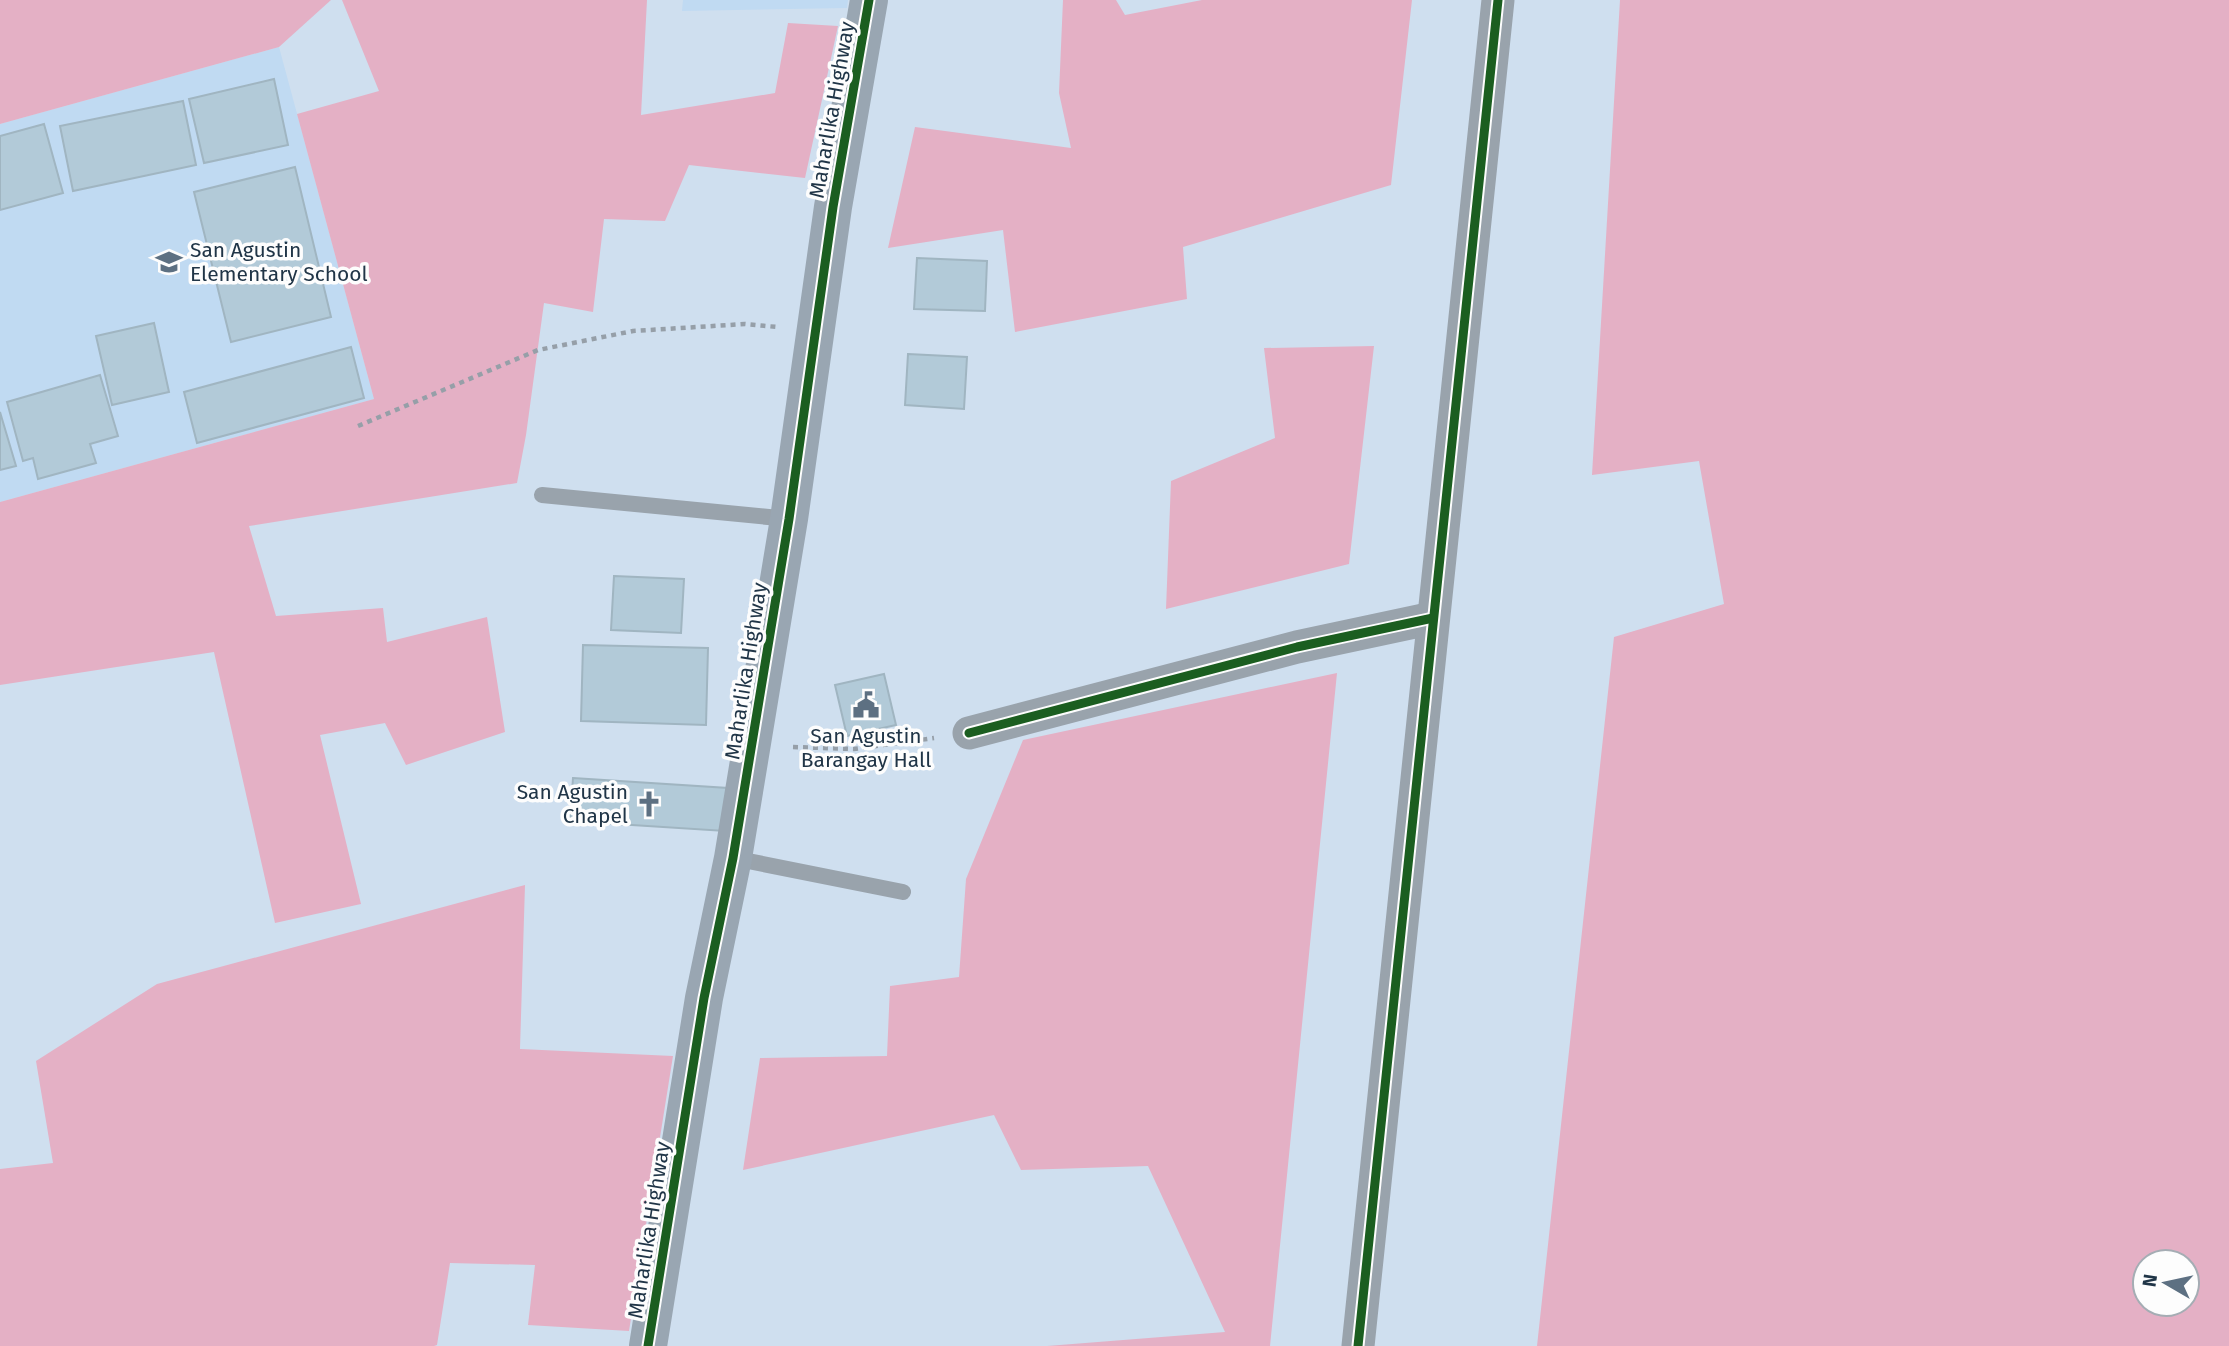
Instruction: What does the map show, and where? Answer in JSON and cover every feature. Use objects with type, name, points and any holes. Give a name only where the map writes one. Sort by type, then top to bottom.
[{"type":"main road","name":"Maharlika Highway","points":[[648,1346],[704,998],[733,858],[789,519],[832,206],[869,0]]},
{"type":"street","points":[[1358,1346],[1498,0]]},
{"type":"street","points":[[969,733],[1297,647],[1433,618]]},
{"type":"lane","points":[[542,495],[789,519]]},
{"type":"lane","points":[[733,858],[903,892]]},
{"type":"path","points":[[358,426],[538,350],[633,331],[745,324],[814,330]]},
{"type":"path","points":[[751,745],[853,749],[969,733]]},
{"type":"shaded area","points":[[0,0],[331,0],[279,47],[0,124]]},
{"type":"shaded area","points":[[342,0],[647,0],[641,115],[775,93],[788,23],[838,26],[805,178],[689,165],[665,221],[604,219],[593,312],[544,303],[517,483],[249,526],[276,616],[383,608],[387,642],[487,617],[505,732],[406,765],[385,723],[320,735],[361,904],[275,923],[214,652],[0,685],[0,502],[374,399],[297,114],[379,91]]},
{"type":"shaded area","points":[[683,0],[848,0],[847,8],[682,11]]},
{"type":"shaded area","points":[[1063,0],[1116,0],[1125,15],[1202,0],[1412,0],[1391,185],[1183,247],[1187,299],[1015,332],[1003,230],[888,248],[915,127],[1071,148],[1059,93]]},
{"type":"shaded area","points":[[1620,0],[2229,0],[2229,1346],[1537,1346],[1614,637],[1724,604],[1699,461],[1592,475]]},
{"type":"shaded area","name":"San Agustin Elementary School","points":[[279,47],[374,399],[0,502],[0,124]]},
{"type":"shaded area","points":[[1374,346],[1349,564],[1166,609],[1171,481],[1275,438],[1264,348]]},
{"type":"shaded area","points":[[1337,673],[1270,1346],[1047,1346],[1225,1332],[1148,1166],[1021,1170],[994,1115],[743,1170],[760,1058],[887,1056],[890,986],[959,977],[966,879],[1023,740]]},
{"type":"shaded area","points":[[525,885],[520,1049],[673,1056],[629,1331],[528,1325],[535,1265],[450,1263],[437,1345],[434,1346],[0,1346],[0,1169],[53,1163],[36,1061],[157,984]]},
{"type":"building","points":[[274,79],[288,145],[204,163],[189,99]]},
{"type":"building","points":[[183,101],[196,165],[73,191],[60,126]]},
{"type":"building","points":[[44,124],[63,193],[0,210],[0,136]]},
{"type":"building","points":[[295,167],[331,317],[231,342],[194,192]]},
{"type":"building","points":[[917,258],[987,261],[985,311],[914,309]]},
{"type":"building","points":[[154,323],[169,392],[112,405],[96,336]]},
{"type":"building","points":[[351,347],[364,398],[197,443],[184,392]]},
{"type":"building","points":[[908,354],[967,357],[964,409],[905,405]]},
{"type":"building","points":[[100,375],[118,436],[90,444],[96,463],[38,479],[33,458],[23,461],[7,402]]},
{"type":"building","points":[[0,412],[16,466],[0,470]]},
{"type":"building","points":[[614,576],[684,579],[681,633],[611,630]]},
{"type":"building","points":[[583,645],[708,648],[706,725],[581,721]]},
{"type":"building","name":"San Agustin Barangay Hall","points":[[884,674],[896,725],[847,736],[835,685]]},
{"type":"building","name":"San Agustin Chapel","points":[[573,778],[728,788],[725,831],[570,821]]},
{"type":"cycle path","points":[[648,1346],[704,998],[733,858],[789,519],[833,207],[869,0]]},
{"type":"cycle path","points":[[1358,1346],[1498,0]]},
{"type":"cycle path","points":[[969,733],[1297,647],[1433,618]]},
{"type":"place","name":"San Agustin Elementary School","points":[[169,262]]},
{"type":"place","name":"San Agustin Barangay Hall","points":[[866,705]]},
{"type":"place","name":"San Agustin Chapel","points":[[649,804]]}]
